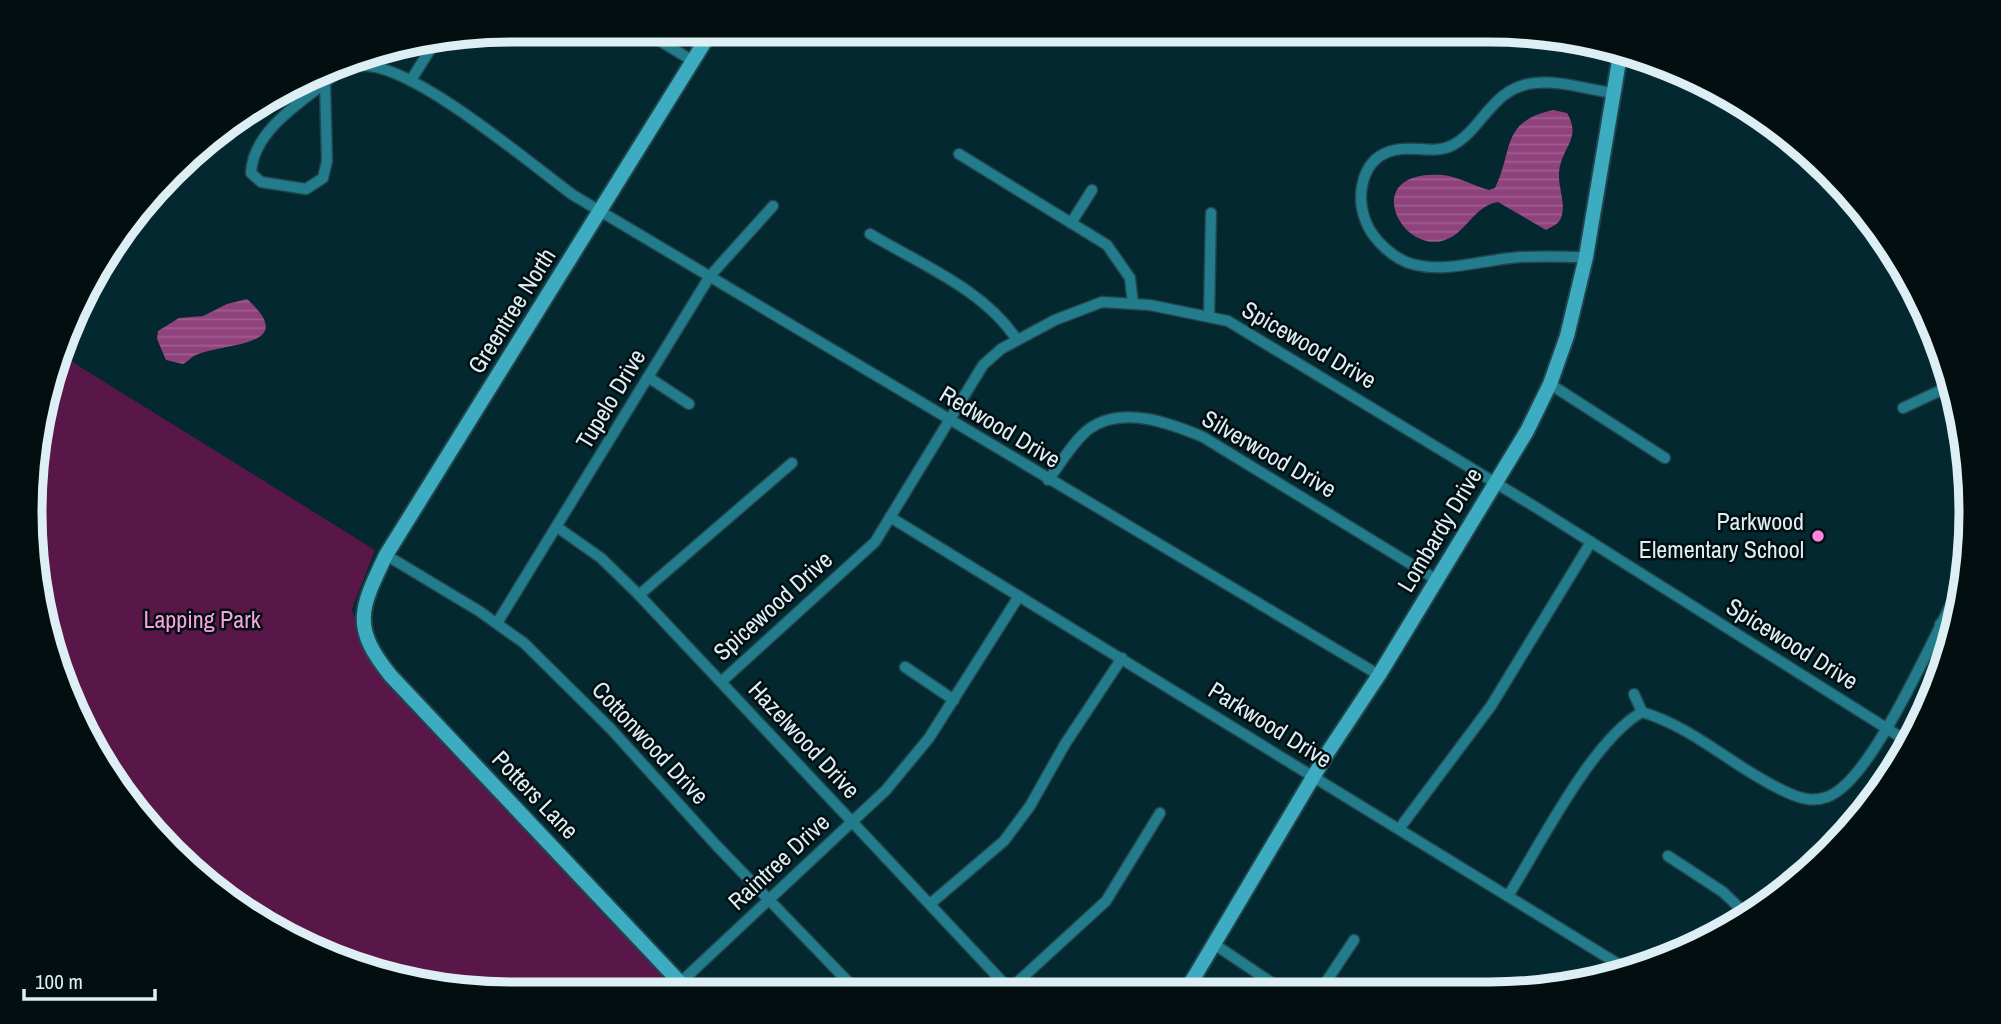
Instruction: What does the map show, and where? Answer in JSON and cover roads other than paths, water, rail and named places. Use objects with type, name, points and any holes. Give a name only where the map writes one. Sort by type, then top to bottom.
[{"type":"main road","name":"Greentree North","points":[[363,620],[366,596],[386,555],[705,42]]},
{"type":"main road","name":"Lombardy Drive","points":[[1191,982],[1496,482],[1550,384],[1567,336],[1586,257],[1619,61]]},
{"type":"main road","name":"Potters Lane","points":[[363,620],[371,651],[391,676],[681,982]]},
{"type":"street","points":[[662,42],[693,61]]},
{"type":"street","points":[[411,80],[431,49]]},
{"type":"street","name":"Redwood Drive","points":[[364,66],[411,80],[600,211],[1379,675]]},
{"type":"street","name":"Redwood Drive","points":[[325,83],[327,160],[323,178],[306,189],[261,182],[251,173],[252,157],[282,116],[328,80]]},
{"type":"street","points":[[1586,257],[1524,257],[1437,267],[1410,263],[1381,245],[1367,224],[1360,200],[1362,179],[1375,159],[1396,149],[1433,150],[1452,146],[1467,134],[1488,107],[1517,88],[1536,83],[1614,93]]},
{"type":"street","points":[[959,154],[1107,245],[1130,278],[1133,304]]},
{"type":"street","points":[[1071,223],[1092,190]]},
{"type":"street","name":"Tupelo Drive","points":[[497,623],[710,276],[773,206]]},
{"type":"street","points":[[1209,317],[1211,213]]},
{"type":"street","points":[[870,234],[986,304],[1007,324],[1017,340]]},
{"type":"street","name":"Spicewood Drive","points":[[721,682],[866,550],[890,517],[983,365],[1000,349],[1055,320],[1101,302],[1133,304],[1228,321],[1496,482],[1901,737]]},
{"type":"street","points":[[648,377],[689,404]]},
{"type":"street","points":[[1550,384],[1665,458]]},
{"type":"street","points":[[1903,408],[1943,389]]},
{"type":"street","name":"Silverwood Drive","points":[[1048,480],[1087,430],[1105,421],[1126,417],[1172,424],[1203,437],[1437,580]]},
{"type":"street","points":[[639,595],[792,463]]},
{"type":"street","name":"Parkwood Drive","points":[[890,517],[1618,964]]},
{"type":"street","name":"Hazelwood Drive","points":[[557,527],[601,558],[639,595],[1003,982]]},
{"type":"street","points":[[1399,829],[1491,706],[1591,542]]},
{"type":"street","name":"Cottonwood Drive","points":[[386,555],[497,623],[524,643],[611,729],[768,901],[848,982]]},
{"type":"street","name":"Raintree Drive","points":[[691,982],[768,901],[886,790],[929,738],[1019,596]]},
{"type":"street","points":[[1634,694],[1642,712],[1695,735],[1778,788],[1803,799],[1829,797],[1854,776],[1887,728],[1949,607]]},
{"type":"street","points":[[1940,624],[1945,627]]},
{"type":"street","points":[[930,904],[1004,841],[1030,806],[1065,744],[1122,658]]},
{"type":"street","points":[[905,667],[954,700]]},
{"type":"street","points":[[1508,896],[1600,749],[1627,721],[1642,712]]},
{"type":"street","points":[[1020,982],[1106,901],[1160,813]]},
{"type":"street","points":[[1668,856],[1723,892],[1741,909]]},
{"type":"street","points":[[1326,982],[1354,940]]},
{"type":"street","points":[[1214,944],[1271,982]]},
{"type":"place","name":"Parkwood Elementary School","points":[[1818,536]]},
{"type":"park label","name":"Lapping Park","points":[[202,620]]}]
